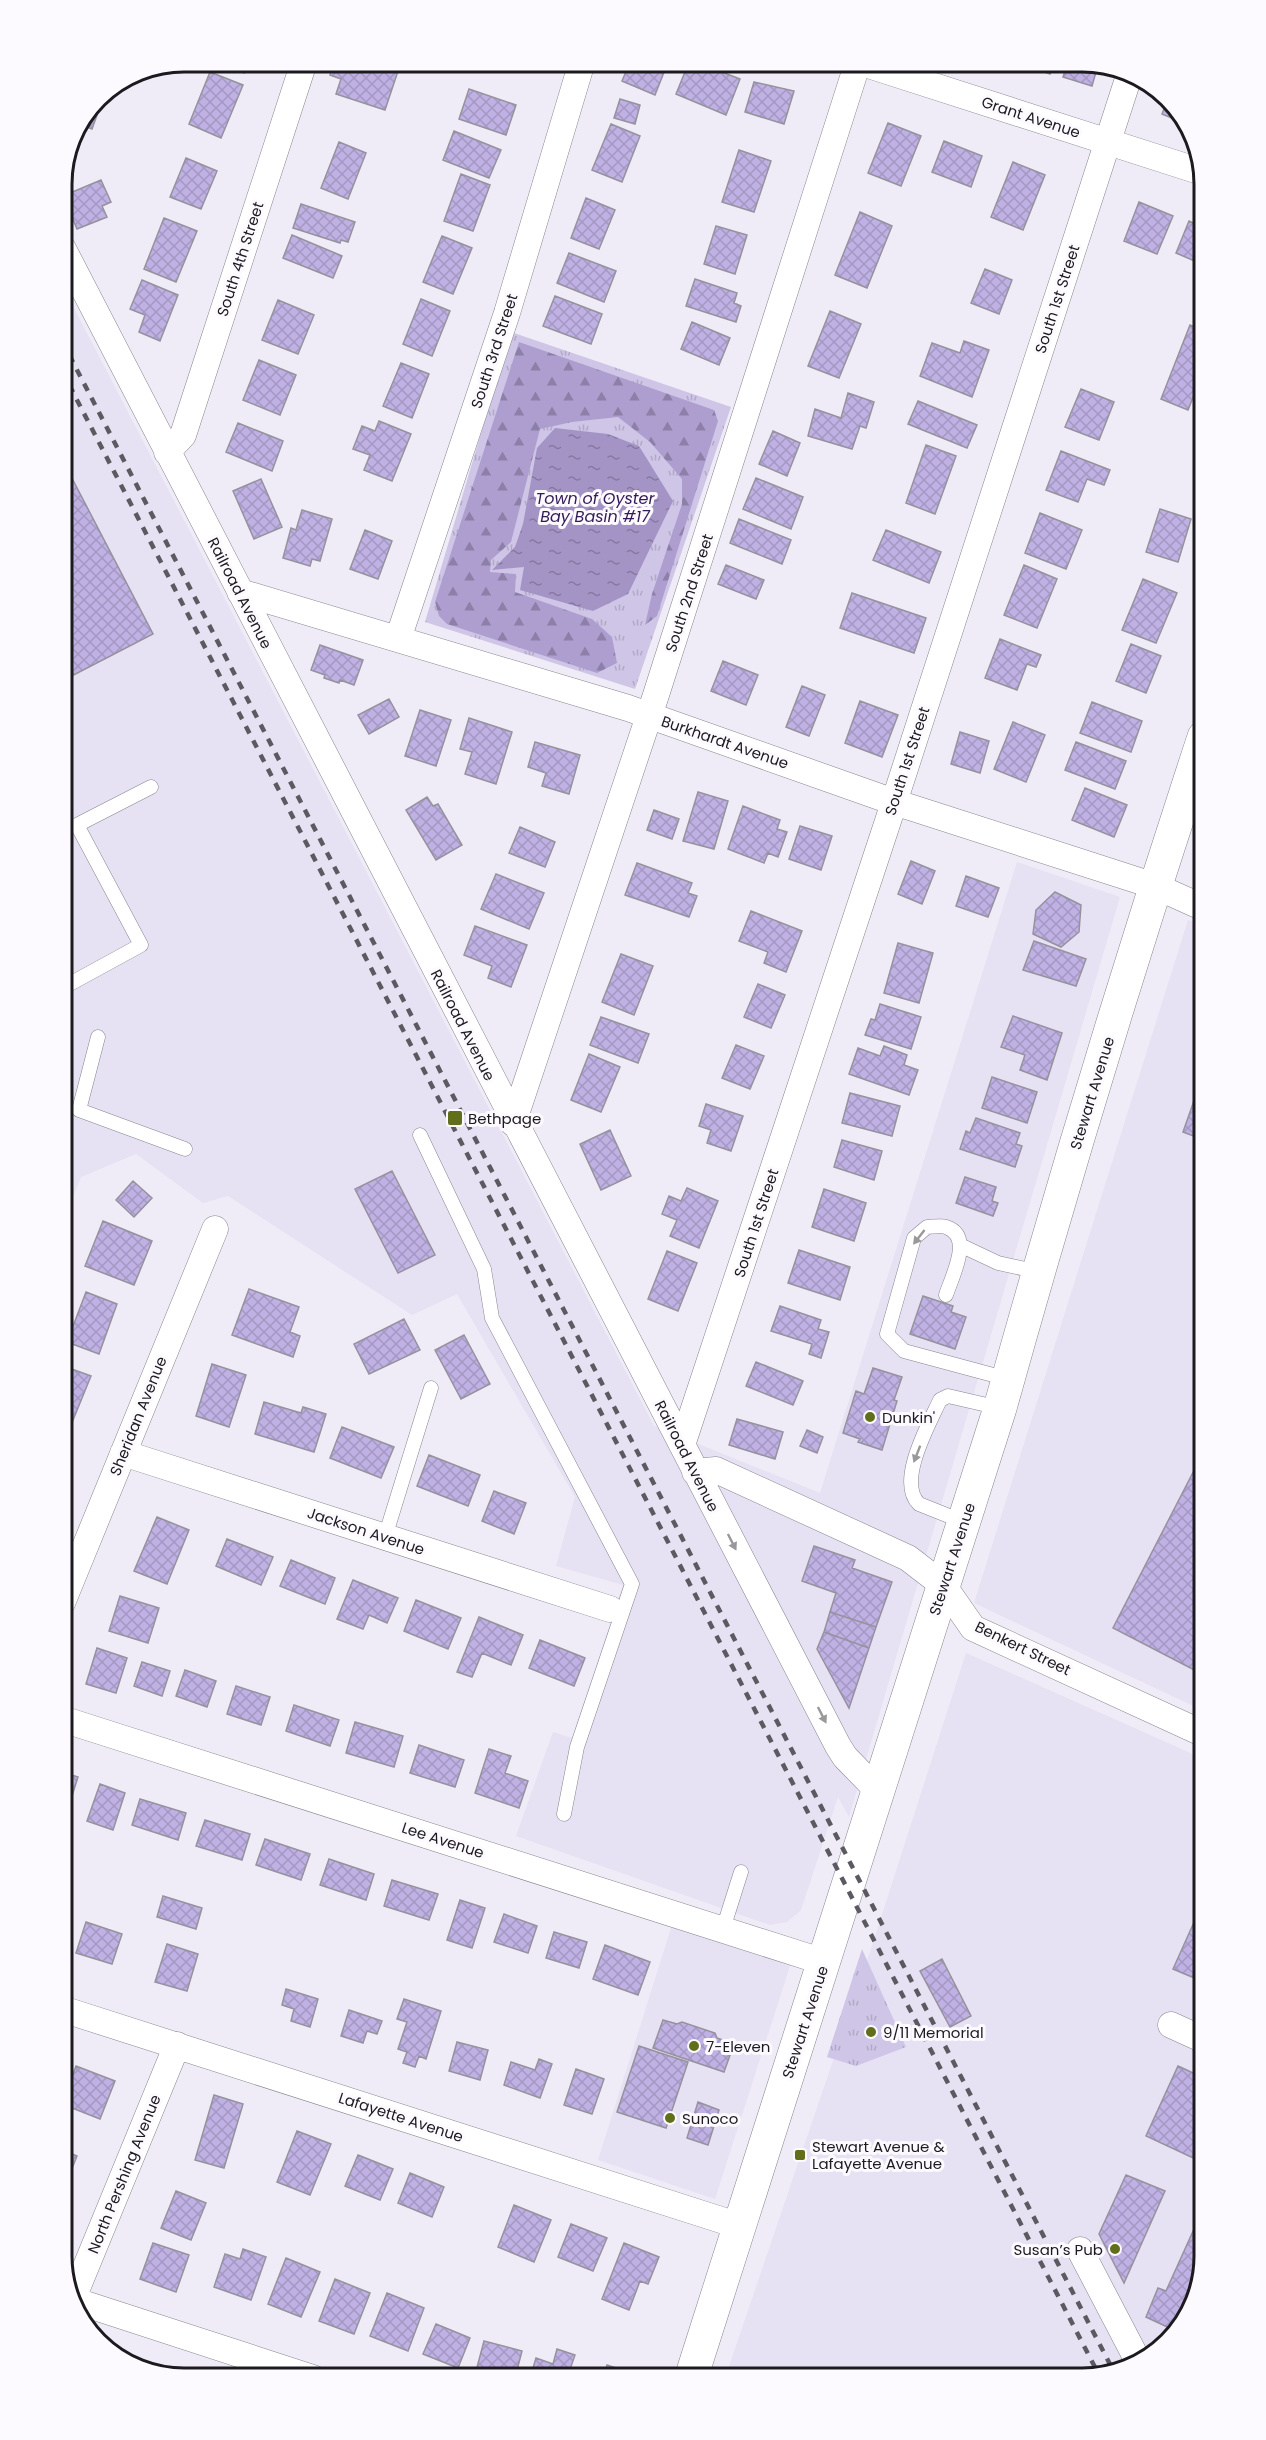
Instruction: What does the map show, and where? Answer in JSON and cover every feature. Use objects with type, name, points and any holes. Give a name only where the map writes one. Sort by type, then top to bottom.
[{"type":"main road","name":"Stewart Avenue","points":[[695,2368],[964,1522],[1155,886],[1194,767]]},
{"type":"street","name":"South 4th Street","points":[[167,452],[183,435],[301,72]]},
{"type":"street","name":"South 3rd Street","points":[[398,639],[507,313],[579,72]]},
{"type":"street","name":"South 2nd Street","points":[[513,1123],[649,716],[856,72]]},
{"type":"street","name":"Grant Avenue","points":[[890,72],[1193,169]]},
{"type":"street","name":"South 1st Street","points":[[682,1445],[894,802],[1127,82]]},
{"type":"street","name":"Railroad Avenue","points":[[72,267],[513,1123],[838,1746],[844,1757],[879,1792]]},
{"type":"street","name":"Burkhardt Avenue","points":[[240,592],[649,716],[894,802],[1155,886],[1194,904]]},
{"type":"street","name":"Sheridan Avenue","points":[[72,1578],[214,1229]]},
{"type":"street","name":"Jackson Avenue","points":[[123,1453],[610,1610]]},
{"type":"street","name":"Benkert Street","points":[[695,1472],[716,1470],[908,1558],[943,1585],[973,1628],[1061,1666],[1194,1729]]},
{"type":"street","name":"Lee Avenue","points":[[72,1722],[824,1962]]},
{"type":"street","name":"Lafayette Avenue","points":[[72,2012],[740,2226]]},
{"type":"street","points":[[1171,2025],[1194,2035]]},
{"type":"street","name":"North Pershing Avenue","points":[[77,2288],[177,2045]]},
{"type":"street","points":[[1080,2250],[1135,2355]]},
{"type":"street","points":[[84,2305],[282,2368]]},
{"type":"lane","points":[[72,983],[141,945],[77,825],[151,787]]},
{"type":"lane","points":[[98,1037],[79,1110],[185,1149]]},
{"type":"lane","points":[[420,1135],[484,1269],[492,1318],[632,1584],[577,1747],[564,1814]]},
{"type":"lane","points":[[946,1295],[962,1246],[958,1234],[946,1226],[927,1227],[914,1238],[887,1334],[904,1351],[957,1365],[1004,1393]]},
{"type":"lane","points":[[962,1246],[998,1263],[1039,1272]]},
{"type":"lane","points":[[385,1537],[431,1388]]},
{"type":"lane","points":[[964,1522],[918,1504],[914,1500],[910,1481],[914,1460],[940,1400],[944,1397],[1004,1393]]},
{"type":"lane","points":[[723,1929],[741,1872]]},
{"type":"shaded area","points":[[72,304],[654,1426],[820,1493],[1017,862],[1120,897],[849,1817],[838,1797],[801,1910],[787,1922],[770,1925],[516,1836],[553,1732],[572,1738],[623,1585],[556,1566],[575,1497],[457,1294],[412,1315],[228,1196],[203,1203],[136,1154],[81,1177],[72,1199]]},
{"type":"shaded area","points":[[1188,920],[1194,922],[1194,1706],[974,1603]]},
{"type":"shaded area","points":[[966,1653],[1194,1755],[1193,2270],[1185,2299],[1175,2318],[1150,2345],[1118,2362],[1082,2368],[728,2368],[871,1949]]},
{"type":"shaded area","points":[[672,1925],[790,1966],[715,2199],[598,2160]]},
{"type":"green space","points":[[511,332],[731,407],[635,689],[425,622]]},
{"type":"green space","points":[[519,342],[714,410],[718,421],[657,616],[645,625],[652,594],[682,504],[682,479],[650,442],[618,417],[572,422],[540,429],[511,542],[491,560],[490,572],[516,574],[515,592],[592,619],[612,637],[617,663],[597,673],[447,624],[439,616],[435,602]]},
{"type":"green space","points":[[862,1949],[906,2047],[856,2066],[827,2057]]},
{"type":"water","name":"Town of Oyster Bay Basin #17","points":[[555,428],[608,434],[639,446],[673,501],[628,594],[593,611],[520,590],[524,567],[492,570],[515,547],[523,524],[537,448]]},
{"type":"building","points":[[210,72],[243,85],[221,138],[189,124]]},
{"type":"building","points":[[331,72],[398,72],[385,110],[336,94],[341,79],[330,75]]},
{"type":"building","points":[[626,72],[664,72],[655,95],[622,81]]},
{"type":"building","points":[[685,72],[722,72],[740,79],[726,115],[676,94]]},
{"type":"building","points":[[1065,72],[1096,73],[1092,86],[1063,77]]},
{"type":"building","points":[[754,82],[794,91],[784,124],[745,112]]},
{"type":"building","points":[[469,89],[516,105],[506,135],[459,119]]},
{"type":"building","points":[[620,99],[640,105],[635,124],[614,118]]},
{"type":"building","points":[[1164,108],[1173,118],[1162,114]]},
{"type":"building","points":[[98,113],[92,129],[88,127]]},
{"type":"building","points":[[888,123],[921,136],[901,186],[868,173]]},
{"type":"building","points":[[611,124],[640,136],[622,182],[592,170]]},
{"type":"building","points":[[454,131],[501,150],[489,178],[443,160]]},
{"type":"building","points":[[944,141],[982,156],[971,187],[932,172]]},
{"type":"building","points":[[339,142],[366,153],[348,199],[321,188]]},
{"type":"building","points":[[739,150],[771,161],[754,212],[722,202]]},
{"type":"building","points":[[186,158],[217,171],[201,209],[170,197]]},
{"type":"building","points":[[1013,162],[1045,175],[1023,230],[991,217]]},
{"type":"building","points":[[461,174],[490,185],[473,231],[444,221]]},
{"type":"building","points":[[101,180],[111,202],[102,206],[107,217],[77,229],[72,217],[72,192]]},
{"type":"building","points":[[586,198],[615,210],[599,249],[571,238]]},
{"type":"building","points":[[1139,202],[1173,216],[1157,254],[1124,241]]},
{"type":"building","points":[[301,204],[355,222],[348,242],[341,240],[340,243],[293,228]]},
{"type":"building","points":[[860,212],[892,226],[867,288],[835,275]]},
{"type":"building","points":[[164,218],[197,231],[176,282],[144,269]]},
{"type":"building","points":[[1189,221],[1194,223],[1194,261],[1176,253]]},
{"type":"building","points":[[716,226],[747,235],[735,274],[704,264]]},
{"type":"building","points":[[292,235],[342,256],[333,278],[283,258]]},
{"type":"building","points":[[442,236],[472,248],[453,294],[423,282]]},
{"type":"building","points":[[569,253],[616,271],[604,302],[557,283]]},
{"type":"building","points":[[985,269],[1012,280],[999,314],[971,303]]},
{"type":"building","points":[[695,279],[737,293],[734,303],[741,306],[736,322],[686,306]]},
{"type":"building","points":[[142,280],[178,295],[160,341],[139,332],[145,315],[130,309]]},
{"type":"building","points":[[555,296],[602,314],[591,344],[543,326]]},
{"type":"building","points":[[421,299],[450,311],[432,356],[403,344]]},
{"type":"building","points":[[278,300],[314,315],[298,354],[262,340]]},
{"type":"building","points":[[830,311],[861,324],[839,378],[808,366]]},
{"type":"building","points":[[692,322],[730,338],[719,365],[681,349]]},
{"type":"building","points":[[1190,325],[1194,327],[1194,395],[1188,410],[1161,399]]},
{"type":"building","points":[[964,341],[989,350],[972,397],[920,376],[932,343],[960,353]]},
{"type":"building","points":[[259,360],[296,375],[280,415],[243,400]]},
{"type":"building","points":[[401,363],[429,374],[412,418],[383,406]]},
{"type":"building","points":[[1081,389],[1114,402],[1099,440],[1065,427]]},
{"type":"building","points":[[848,393],[874,402],[866,428],[860,426],[852,449],[808,436],[815,409],[841,418]]},
{"type":"building","points":[[918,401],[977,425],[967,448],[908,424]]},
{"type":"building","points":[[379,421],[411,434],[392,481],[364,470],[370,455],[353,449],[362,426],[375,431]]},
{"type":"building","points":[[238,423],[283,441],[272,471],[226,452]]},
{"type":"building","points":[[773,431],[800,443],[787,476],[759,464]]},
{"type":"building","points":[[926,445],[956,456],[935,514],[906,503]]},
{"type":"building","points":[[1061,451],[1110,470],[1104,485],[1087,479],[1078,502],[1046,490]]},
{"type":"building","points":[[72,478],[153,634],[72,676]]},
{"type":"building","points":[[756,478],[803,497],[791,529],[743,509]]},
{"type":"building","points":[[261,479],[282,527],[254,539],[233,491]]},
{"type":"building","points":[[1160,509],[1191,519],[1178,562],[1146,552]]},
{"type":"building","points":[[302,510],[332,519],[320,561],[312,559],[310,566],[283,558],[291,528],[296,530]]},
{"type":"building","points":[[1040,513],[1082,530],[1066,569],[1025,553]]},
{"type":"building","points":[[739,519],[791,540],[782,564],[730,543]]},
{"type":"building","points":[[365,530],[392,541],[378,579],[350,569]]},
{"type":"building","points":[[886,530],[941,552],[929,583],[873,560]]},
{"type":"building","points":[[726,565],[764,580],[756,599],[718,584]]},
{"type":"building","points":[[1024,565],[1057,579],[1037,628],[1004,615]]},
{"type":"building","points":[[1143,579],[1177,593],[1156,643],[1122,630]]},
{"type":"building","points":[[852,593],[926,618],[914,653],[840,628]]},
{"type":"building","points":[[1000,639],[1041,655],[1036,667],[1027,664],[1017,690],[985,678]]},
{"type":"building","points":[[1131,644],[1161,656],[1146,693],[1116,681]]},
{"type":"building","points":[[320,645],[363,660],[354,685],[324,678],[325,675],[311,670]]},
{"type":"building","points":[[723,661],[758,675],[746,705],[711,691]]},
{"type":"building","points":[[802,686],[825,695],[809,736],[786,727]]},
{"type":"building","points":[[389,699],[399,717],[369,734],[358,715]]},
{"type":"building","points":[[860,701],[898,715],[882,757],[845,743]]},
{"type":"building","points":[[1092,702],[1142,721],[1131,752],[1080,733]]},
{"type":"building","points":[[420,710],[451,720],[436,766],[405,756]]},
{"type":"building","points":[[469,718],[512,732],[496,784],[465,774],[472,752],[460,749]]},
{"type":"building","points":[[1013,722],[1045,735],[1026,782],[994,769]]},
{"type":"building","points":[[960,732],[989,741],[980,773],[951,764]]},
{"type":"building","points":[[535,742],[580,755],[569,794],[542,786],[546,773],[528,767]]},
{"type":"building","points":[[1076,742],[1126,761],[1115,789],[1065,770]]},
{"type":"building","points":[[1085,788],[1127,805],[1114,837],[1072,820]]},
{"type":"building","points":[[698,792],[728,801],[714,849],[683,841]]},
{"type":"building","points":[[427,797],[433,806],[438,804],[462,845],[436,860],[406,810]]},
{"type":"building","points":[[743,806],[780,820],[777,829],[787,832],[778,857],[768,853],[764,863],[728,849]]},
{"type":"building","points":[[654,810],[679,819],[672,839],[647,830]]},
{"type":"building","points":[[800,826],[832,836],[821,870],[789,859]]},
{"type":"building","points":[[520,827],[555,842],[545,867],[509,853]]},
{"type":"building","points":[[911,861],[935,871],[922,904],[898,894]]},
{"type":"building","points":[[637,863],[692,883],[688,893],[697,896],[689,917],[625,895]]},
{"type":"building","points":[[496,874],[544,893],[529,929],[481,909]]},
{"type":"building","points":[[966,876],[999,888],[988,917],[956,906]]},
{"type":"building","points":[[1055,892],[1081,905],[1079,932],[1061,947],[1033,934],[1036,910]]},
{"type":"building","points":[[751,911],[802,931],[786,972],[764,963],[768,952],[739,941]]},
{"type":"building","points":[[475,926],[527,945],[511,987],[488,978],[492,966],[464,955]]},
{"type":"building","points":[[1034,941],[1086,959],[1076,986],[1023,970]]},
{"type":"building","points":[[898,943],[933,953],[919,1003],[884,993]]},
{"type":"building","points":[[621,954],[653,966],[634,1015],[602,1002]]},
{"type":"building","points":[[758,984],[785,995],[771,1028],[744,1017]]},
{"type":"building","points":[[880,1004],[921,1017],[911,1049],[865,1035],[871,1019],[875,1020]]},
{"type":"building","points":[[1013,1016],[1062,1033],[1047,1080],[1020,1070],[1025,1055],[1001,1047]]},
{"type":"building","points":[[601,1017],[649,1034],[638,1063],[590,1045]]},
{"type":"building","points":[[736,1045],[764,1056],[750,1089],[722,1078]]},
{"type":"building","points":[[884,1046],[907,1055],[904,1065],[918,1070],[909,1095],[849,1074],[858,1048],[880,1056]]},
{"type":"building","points":[[589,1054],[620,1067],[601,1112],[571,1100]]},
{"type":"building","points":[[992,1077],[1037,1092],[1027,1123],[982,1108]]},
{"type":"building","points":[[850,1093],[900,1106],[892,1136],[842,1123]]},
{"type":"building","points":[[1194,1101],[1194,1136],[1183,1132]]},
{"type":"building","points":[[706,1104],[743,1116],[731,1151],[707,1143],[711,1130],[699,1126]]},
{"type":"building","points":[[976,1118],[1020,1133],[1016,1144],[1022,1146],[1015,1167],[960,1149],[966,1131],[970,1133]]},
{"type":"building","points":[[610,1130],[631,1176],[601,1190],[580,1144]]},
{"type":"building","points":[[842,1140],[882,1151],[874,1180],[834,1167]]},
{"type":"building","points":[[392,1171],[435,1255],[398,1273],[355,1189]]},
{"type":"building","points":[[965,1177],[996,1187],[992,1201],[998,1203],[993,1216],[956,1203]]},
{"type":"building","points":[[133,1181],[152,1198],[134,1217],[116,1200]]},
{"type":"building","points":[[687,1188],[718,1201],[699,1248],[670,1236],[677,1220],[662,1214],[669,1196],[681,1201]]},
{"type":"building","points":[[824,1189],[866,1203],[854,1241],[812,1227]]},
{"type":"building","points":[[103,1221],[152,1241],[134,1285],[85,1266]]},
{"type":"building","points":[[799,1250],[850,1267],[840,1300],[788,1283]]},
{"type":"building","points":[[667,1251],[697,1263],[678,1311],[648,1299]]},
{"type":"building","points":[[249,1289],[299,1307],[290,1332],[300,1336],[293,1357],[232,1335]]},
{"type":"building","points":[[86,1292],[117,1304],[99,1354],[72,1344],[72,1329]]},
{"type":"building","points":[[923,1296],[953,1306],[951,1312],[966,1317],[955,1349],[910,1334]]},
{"type":"building","points":[[780,1306],[821,1320],[818,1329],[829,1332],[821,1358],[809,1354],[812,1344],[771,1331]]},
{"type":"building","points":[[404,1319],[420,1350],[369,1374],[354,1344]]},
{"type":"building","points":[[464,1335],[490,1384],[461,1399],[435,1350]]},
{"type":"building","points":[[756,1362],[803,1381],[793,1405],[746,1386]]},
{"type":"building","points":[[212,1364],[246,1375],[229,1427],[196,1416]]},
{"type":"building","name":"Dunkin'","points":[[873,1368],[902,1377],[882,1450],[858,1442],[860,1439],[843,1433],[856,1391],[864,1394]]},
{"type":"building","points":[[72,1369],[91,1376],[72,1423]]},
{"type":"building","points":[[264,1402],[301,1413],[303,1407],[326,1414],[314,1452],[255,1434]]},
{"type":"building","points":[[737,1419],[783,1432],[775,1459],[729,1445]]},
{"type":"building","points":[[342,1427],[394,1447],[381,1478],[330,1458]]},
{"type":"building","points":[[807,1430],[823,1437],[817,1453],[800,1446]]},
{"type":"building","points":[[429,1455],[480,1475],[468,1506],[417,1486]]},
{"type":"building","points":[[1194,1470],[1194,1670],[1113,1628]]},
{"type":"building","points":[[494,1491],[526,1503],[514,1534],[482,1521]]},
{"type":"building","points":[[157,1517],[189,1530],[167,1584],[134,1571]]},
{"type":"building","points":[[227,1539],[273,1557],[261,1585],[216,1566]]},
{"type":"building","points":[[814,1546],[855,1560],[852,1568],[892,1582],[876,1627],[830,1612],[836,1593],[802,1581]]},
{"type":"building","points":[[291,1560],[335,1578],[325,1604],[280,1586]]},
{"type":"building","points":[[353,1580],[398,1598],[387,1623],[369,1615],[363,1629],[337,1619]]},
{"type":"building","points":[[120,1596],[159,1608],[148,1643],[109,1631]]},
{"type":"building","points":[[416,1600],[461,1618],[448,1649],[404,1631]]},
{"type":"building","points":[[830,1612],[876,1627],[869,1648],[824,1632]]},
{"type":"building","points":[[479,1617],[523,1635],[511,1665],[482,1653],[472,1677],[457,1672]]},
{"type":"building","points":[[824,1632],[869,1648],[849,1708],[817,1649]]},
{"type":"building","points":[[540,1640],[585,1658],[574,1686],[529,1668]]},
{"type":"building","points":[[97,1648],[127,1658],[116,1693],[86,1684]]},
{"type":"building","points":[[142,1662],[170,1671],[162,1696],[134,1686]]},
{"type":"building","points":[[185,1670],[216,1681],[207,1707],[176,1696]]},
{"type":"building","points":[[236,1686],[270,1697],[261,1725],[227,1714]]},
{"type":"building","points":[[294,1705],[339,1720],[330,1746],[286,1731]]},
{"type":"building","points":[[355,1722],[403,1736],[394,1767],[346,1753]]},
{"type":"building","points":[[419,1745],[464,1760],[455,1787],[410,1773]]},
{"type":"building","points":[[489,1749],[511,1756],[505,1773],[528,1781],[519,1808],[475,1793]]},
{"type":"building","points":[[72,1775],[78,1777],[72,1796]]},
{"type":"building","points":[[100,1784],[125,1793],[113,1830],[87,1821]]},
{"type":"building","points":[[140,1799],[186,1813],[178,1840],[132,1825]]},
{"type":"building","points":[[205,1820],[250,1834],[242,1860],[196,1846]]},
{"type":"building","points":[[265,1839],[310,1854],[301,1880],[256,1865]]},
{"type":"building","points":[[329,1859],[374,1874],[366,1900],[320,1885]]},
{"type":"building","points":[[392,1880],[438,1894],[429,1920],[384,1906]]},
{"type":"building","points":[[163,1896],[202,1908],[196,1929],[157,1917]]},
{"type":"building","points":[[460,1900],[485,1908],[472,1948],[447,1940]]},
{"type":"building","points":[[504,1914],[537,1926],[528,1953],[494,1942]]},
{"type":"building","points":[[86,1922],[122,1934],[112,1964],[76,1953]]},
{"type":"building","points":[[1194,1922],[1194,1978],[1173,1969]]},
{"type":"building","points":[[554,1932],[587,1942],[579,1968],[546,1958]]},
{"type":"building","points":[[167,1944],[198,1954],[187,1991],[155,1982]]},
{"type":"building","points":[[605,1945],[650,1962],[638,1995],[593,1979]]},
{"type":"building","points":[[942,1959],[971,2016],[950,2027],[920,1971]]},
{"type":"building","points":[[286,1989],[318,1999],[310,2027],[291,2021],[294,2009],[282,2005]]},
{"type":"building","points":[[404,1999],[441,2011],[426,2059],[419,2056],[415,2067],[403,2063],[407,2052],[398,2049],[407,2022],[397,2019]]},
{"type":"building","points":[[349,2010],[382,2021],[377,2034],[367,2031],[363,2043],[341,2036]]},
{"type":"building","name":"7-Eleven","points":[[663,2020],[677,2024],[682,2022],[715,2033],[717,2038],[734,2044],[724,2072],[653,2048]]},
{"type":"building","points":[[457,2042],[488,2050],[480,2080],[449,2071]]},
{"type":"building","points":[[639,2046],[688,2062],[666,2128],[617,2112]]},
{"type":"building","points":[[539,2059],[552,2064],[540,2098],[504,2085],[511,2062],[535,2070]]},
{"type":"building","points":[[76,2066],[115,2081],[100,2119],[72,2108],[72,2077]]},
{"type":"building","points":[[1178,2066],[1194,2073],[1194,2158],[1146,2136]]},
{"type":"building","points":[[576,2069],[604,2079],[592,2114],[564,2105]]},
{"type":"building","points":[[214,2095],[243,2104],[224,2168],[195,2160]]},
{"type":"building","points":[[698,2102],[719,2110],[708,2145],[687,2138]]},
{"type":"building","points":[[297,2131],[331,2144],[310,2195],[277,2182]]},
{"type":"building","points":[[72,2154],[77,2156],[72,2168]]},
{"type":"building","points":[[358,2155],[393,2169],[380,2200],[345,2186]]},
{"type":"building","points":[[410,2173],[444,2187],[432,2217],[398,2203]]},
{"type":"building","points":[[1126,2175],[1165,2191],[1124,2283],[1099,2234]]},
{"type":"building","points":[[176,2191],[206,2203],[191,2240],[161,2228]]},
{"type":"building","points":[[514,2205],[551,2220],[534,2262],[498,2247]]},
{"type":"building","points":[[571,2224],[607,2238],[593,2271],[558,2257]]},
{"type":"building","points":[[1194,2229],[1193,2270],[1190,2285],[1182,2305],[1168,2327],[1146,2317],[1158,2288],[1166,2291]]},
{"type":"building","points":[[153,2243],[189,2255],[176,2292],[140,2279]]},
{"type":"building","points":[[624,2243],[659,2257],[648,2284],[640,2281],[629,2310],[602,2299]]},
{"type":"building","points":[[243,2249],[266,2257],[251,2300],[214,2287],[225,2254],[240,2259]]},
{"type":"building","points":[[286,2258],[320,2272],[301,2317],[268,2304]]},
{"type":"building","points":[[335,2279],[370,2293],[354,2334],[319,2321]]},
{"type":"building","points":[[387,2293],[424,2308],[408,2351],[370,2336]]},
{"type":"building","points":[[436,2324],[470,2338],[458,2368],[423,2354]]},
{"type":"building","points":[[484,2341],[522,2351],[518,2368],[477,2368]]},
{"type":"building","points":[[557,2349],[575,2355],[570,2368],[533,2368],[536,2358],[553,2364]]},
{"type":"railway","points":[[72,360],[1110,2364]]},
{"type":"railway","points":[[72,390],[1095,2367]]},
{"type":"place","name":"Bethpage","points":[[455,1118]]},
{"type":"place","name":"Dunkin'","points":[[870,1417]]},
{"type":"place","name":"9/11 Memorial","points":[[871,2032]]},
{"type":"place","name":"7-Eleven","points":[[694,2046]]},
{"type":"place","name":"Sunoco","points":[[670,2118]]},
{"type":"place","name":"Stewart Avenue & Lafayette Avenue","points":[[800,2155]]},
{"type":"place","name":"Susan’s Pub","points":[[1115,2249]]}]
